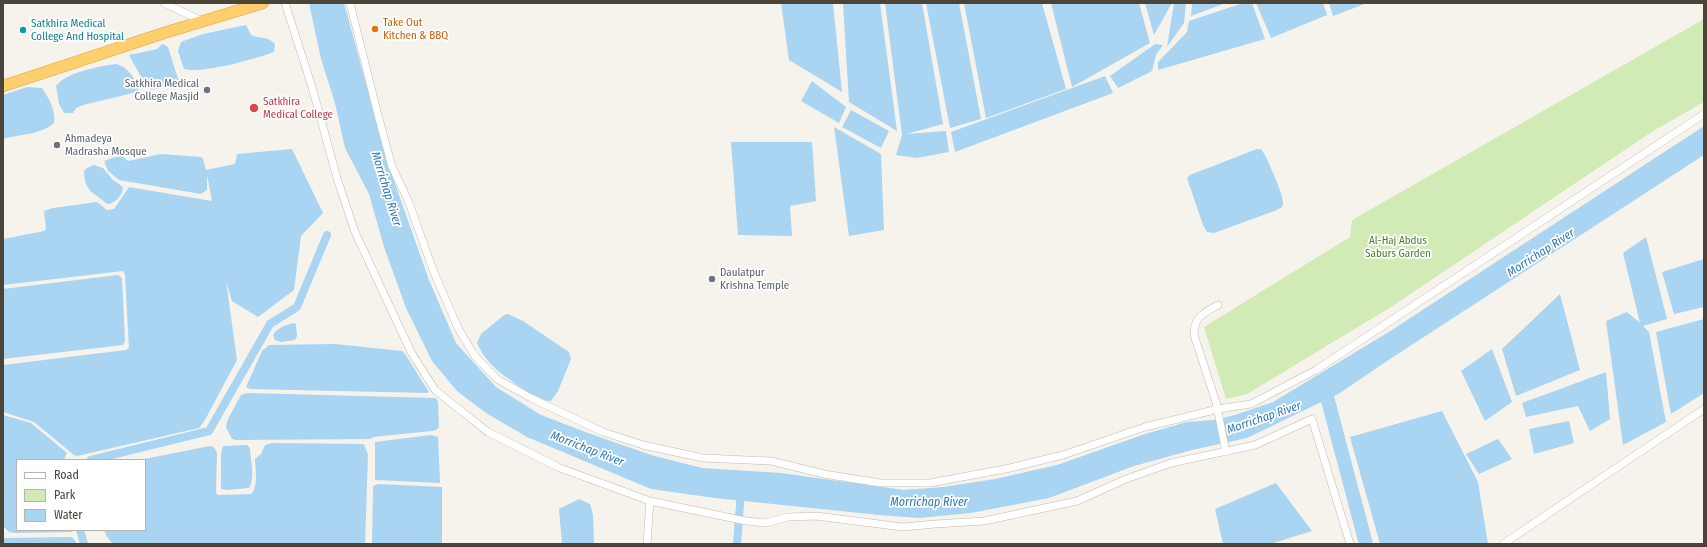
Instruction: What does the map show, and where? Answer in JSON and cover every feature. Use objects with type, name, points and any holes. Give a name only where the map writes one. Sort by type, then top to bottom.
[{"type":"highway","points":[[3,86],[202,21],[263,3]]},
{"type":"street","points":[[164,3],[202,21]]},
{"type":"street","points":[[285,3],[312,87],[337,178],[355,232],[411,352],[435,390],[488,432],[560,468],[650,502],[716,513],[746,521],[766,523],[788,516],[816,516],[903,527],[984,521],[1077,501],[1126,479],[1171,463],[1255,445],[1312,419],[1350,544]]},
{"type":"street","points":[[350,3],[392,166],[408,200],[433,270],[458,328],[474,355],[497,379],[531,398],[603,432],[643,445],[703,458],[771,460],[824,474],[880,483],[930,483],[1010,468],[1063,455],[1145,427],[1251,404],[1316,370],[1704,114]]},
{"type":"street","points":[[1218,305],[1199,317],[1194,329],[1194,335],[1218,411],[1226,450]]},
{"type":"street","points":[[1503,544],[1704,409]]},
{"type":"street","points":[[647,544],[650,502]]},
{"type":"green space","name":"Al-Haj Abdus Saburs Garden","points":[[1704,19],[1704,102],[1653,131],[1391,307],[1247,394],[1226,399],[1204,327],[1350,237],[1352,220]]},
{"type":"water","name":"Morrichap River","points":[[309,3],[344,3],[387,161],[429,280],[456,343],[496,387],[541,415],[651,455],[702,468],[781,473],[904,490],[943,487],[995,479],[1057,465],[1145,434],[1187,422],[1214,420],[1235,415],[1273,402],[1392,330],[1704,126],[1704,155],[1340,393],[1247,438],[1192,450],[1134,466],[1049,498],[971,513],[919,518],[715,498],[651,489],[527,437],[486,413],[457,391],[432,361],[406,308],[384,247],[369,194],[345,148],[335,103],[321,59]]},
{"type":"water","points":[[781,3],[833,3],[842,92],[789,60]]},
{"type":"water","points":[[880,3],[897,131],[849,102],[843,4]]},
{"type":"water","points":[[885,3],[922,3],[943,124],[906,134],[946,131],[949,152],[917,158],[896,155],[902,135]]},
{"type":"water","points":[[926,3],[959,3],[981,119],[950,128]]},
{"type":"water","points":[[964,3],[1042,3],[1066,89],[986,118]]},
{"type":"water","points":[[1051,3],[1139,3],[1150,43],[1072,87]]},
{"type":"water","points":[[1145,3],[1172,3],[1154,35]]},
{"type":"water","points":[[1174,3],[1186,3],[1184,23],[1167,47]]},
{"type":"water","points":[[1192,3],[1226,3],[1191,16]]},
{"type":"water","points":[[1243,3],[1252,3],[1265,39],[1158,70],[1158,62],[1187,32],[1189,21]]},
{"type":"water","points":[[1256,3],[1323,3],[1327,15],[1271,38]]},
{"type":"water","points":[[1329,3],[1367,3],[1333,16]]},
{"type":"water","points":[[246,25],[251,35],[272,41],[275,44],[274,52],[242,62],[215,68],[192,70],[184,69],[178,51],[181,42],[203,34]]},
{"type":"water","points":[[162,44],[168,47],[179,82],[177,84],[151,90],[145,84],[129,55],[157,49]]},
{"type":"water","points":[[1155,44],[1163,45],[1156,55],[1152,71],[1118,88],[1110,76]]},
{"type":"water","points":[[116,64],[124,67],[130,73],[139,89],[137,92],[83,105],[76,108],[73,113],[64,113],[59,104],[56,86],[60,81],[83,71]]},
{"type":"water","points":[[1105,76],[1113,93],[955,152],[951,132]]},
{"type":"water","points":[[812,81],[846,107],[839,123],[801,101]]},
{"type":"water","points":[[27,87],[42,88],[51,105],[54,114],[54,123],[43,130],[3,139],[3,95]]},
{"type":"water","points":[[851,110],[889,131],[881,148],[842,127]]},
{"type":"water","points":[[834,127],[881,154],[884,230],[849,236]]},
{"type":"water","points":[[731,142],[812,142],[816,201],[790,206],[792,236],[738,235]]},
{"type":"water","points":[[292,149],[323,213],[301,236],[294,290],[258,317],[232,301],[226,281],[237,360],[205,420],[199,428],[77,456],[34,422],[3,412],[3,365],[126,350],[129,348],[125,275],[123,271],[3,285],[3,239],[44,231],[46,229],[44,211],[53,208],[97,202],[107,210],[114,209],[129,187],[212,201],[207,175],[207,190],[201,194],[119,180],[108,171],[104,161],[121,155],[128,161],[161,154],[201,157],[206,170],[235,164],[237,154]]},
{"type":"water","points":[[1257,149],[1261,149],[1270,165],[1283,200],[1282,206],[1277,210],[1214,233],[1207,232],[1203,225],[1187,178],[1190,175]]},
{"type":"water","points":[[94,165],[103,168],[112,179],[123,187],[120,196],[116,201],[107,204],[88,188],[84,171]]},
{"type":"water","points":[[1646,237],[1667,319],[1643,326],[1649,332],[1666,422],[1623,445],[1606,321],[1627,312],[1640,323],[1623,253]]},
{"type":"water","points":[[1704,259],[1704,307],[1674,314],[1662,272]]},
{"type":"water","points":[[118,275],[122,278],[125,341],[123,345],[3,359],[3,289]]},
{"type":"water","points":[[1560,294],[1580,370],[1516,396],[1502,349]]},
{"type":"water","points":[[508,314],[523,321],[569,352],[571,359],[558,391],[551,401],[531,394],[499,372],[485,357],[477,343],[481,334],[504,315]]},
{"type":"water","points":[[1704,319],[1704,393],[1671,414],[1656,332]]},
{"type":"water","points":[[294,323],[296,324],[297,336],[295,340],[281,342],[275,340],[273,335],[277,330]]},
{"type":"water","points":[[335,344],[402,351],[429,392],[250,389],[246,387],[262,351],[269,345]]},
{"type":"water","points":[[1492,349],[1512,402],[1485,421],[1461,371]]},
{"type":"water","points":[[1606,372],[1610,419],[1590,431],[1578,406],[1526,417],[1522,403]]},
{"type":"water","points":[[247,393],[436,398],[438,402],[439,427],[432,431],[373,437],[370,439],[232,439],[226,427],[228,419],[241,395]]},
{"type":"water","points":[[1442,411],[1478,482],[1488,544],[1380,544],[1350,437]]},
{"type":"water","points":[[3,415],[31,423],[67,453],[64,459],[16,459],[16,531],[72,531],[15,533],[9,532],[3,526]]},
{"type":"water","points":[[1569,421],[1574,443],[1534,454],[1529,429]]},
{"type":"water","points":[[431,435],[438,437],[440,483],[375,480],[375,442]]},
{"type":"water","points":[[1498,439],[1512,459],[1479,474],[1466,454]]},
{"type":"water","points":[[272,443],[364,444],[368,455],[365,543],[117,544],[111,542],[106,535],[104,531],[146,531],[146,459],[144,459],[210,446],[214,447],[217,453],[216,493],[218,495],[251,494],[256,482],[255,459],[261,454],[265,445]]},
{"type":"water","points":[[247,445],[250,448],[252,473],[249,488],[228,490],[221,489],[221,453],[223,446]]},
{"type":"water","points":[[1276,483],[1312,531],[1270,544],[1223,544],[1215,509]]},
{"type":"water","points":[[378,484],[442,487],[442,544],[372,544],[373,486]]},
{"type":"water","points":[[579,499],[590,504],[593,515],[594,544],[562,544],[559,509]]},
{"type":"water","points":[[71,537],[77,544],[3,544],[3,538]]},
{"type":"waterway","points":[[95,459],[209,431],[270,324],[297,307],[327,235]]},
{"type":"waterway","points":[[1326,393],[1366,544]]},
{"type":"waterway","points":[[737,544],[741,491]]},
{"type":"waterway","points":[[80,531],[84,544]]},
{"type":"place","name":"Take Out Kitchen & BBQ","points":[[375,29]]},
{"type":"place","name":"Satkhira Medical College And Hospital","points":[[23,30]]},
{"type":"place","name":"Satkhira Medical College Masjid","points":[[207,90]]},
{"type":"place","name":"Satkhira Medical College","points":[[254,108]]},
{"type":"place","name":"Ahmadeya Madrasha Mosque","points":[[57,145]]},
{"type":"place","name":"Daulatpur Krishna Temple","points":[[712,279]]}]
